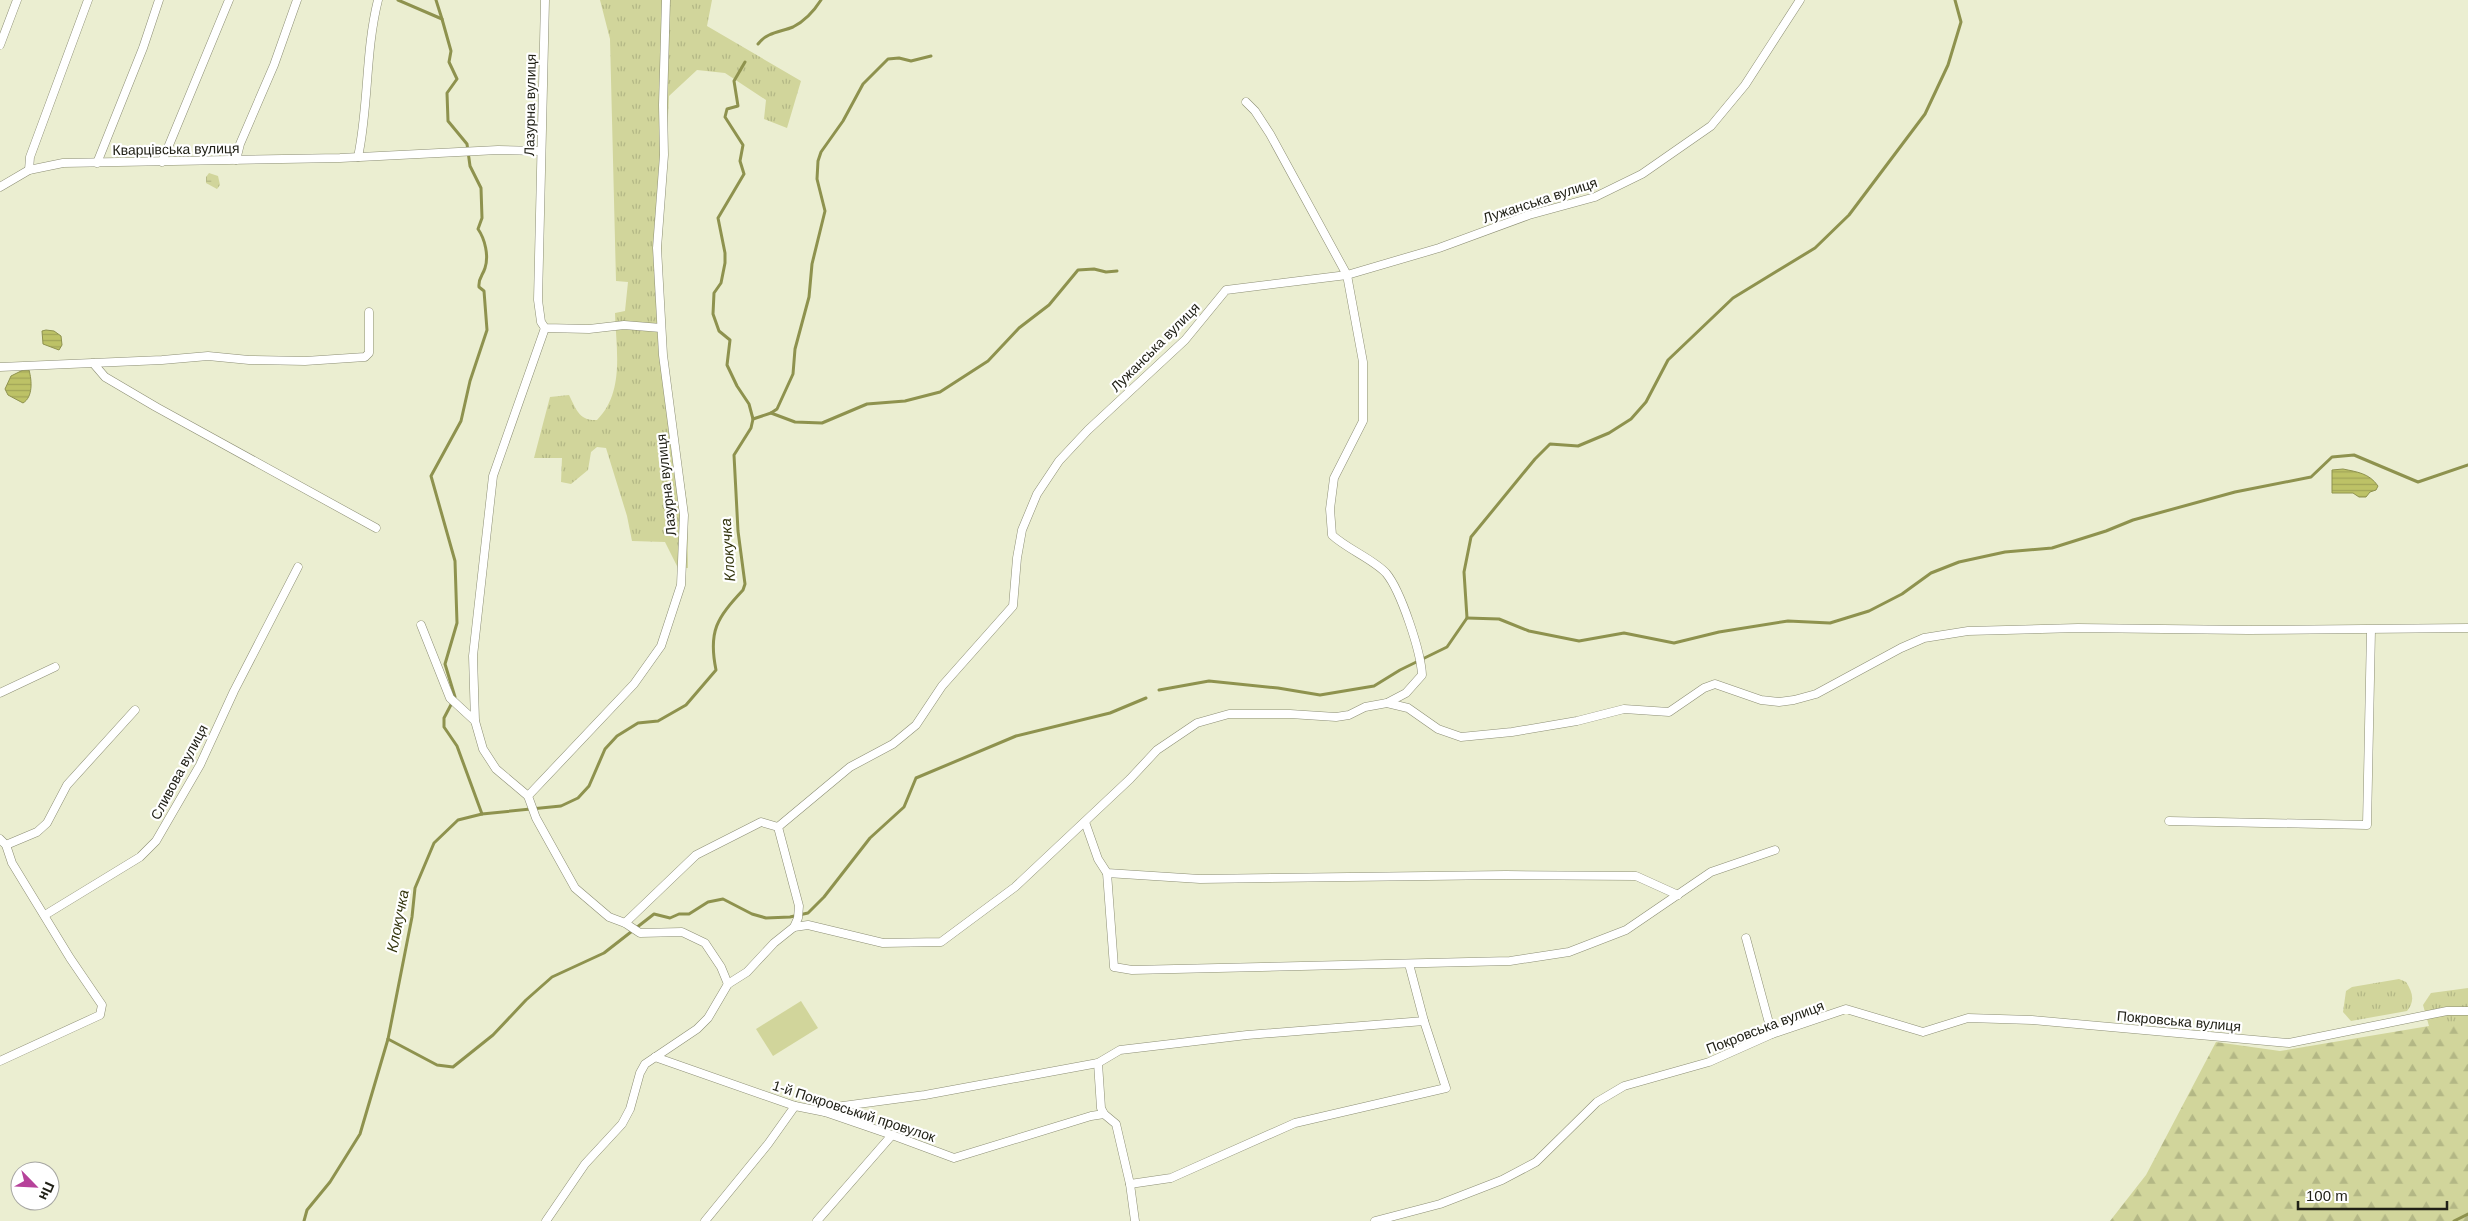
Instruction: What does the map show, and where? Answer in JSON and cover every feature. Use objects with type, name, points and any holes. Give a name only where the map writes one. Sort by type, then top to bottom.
[{"type":"street","points":[[0,45],[17,0]]},
{"type":"street","points":[[29,170],[30,157],[88,0]]},
{"type":"street","points":[[97,163],[143,48],[159,0]]},
{"type":"street","points":[[162,162],[228,0]]},
{"type":"street","points":[[236,160],[240,144],[276,59],[297,0]]},
{"type":"street","points":[[358,157],[364,116],[370,39],[378,0]]},
{"type":"street","name":"Лазурна вулиця","points":[[545,0],[540,150],[541,244],[538,300],[541,322],[545,328]]},
{"type":"street","name":"Лазурна вулиця","points":[[528,796],[634,684],[661,646],[678,598],[682,574],[684,524],[661,328],[657,241],[664,155],[662,105],[666,0]]},
{"type":"street","name":"Лужанська вулиця","points":[[778,827],[850,767],[893,744],[916,725],[942,686],[1013,606],[1017,558],[1022,530],[1038,494],[1059,461],[1088,430],[1184,340],[1226,290],[1347,275],[1439,248],[1529,215],[1595,198],[1642,174],[1711,126],[1745,85],[1800,0]]},
{"type":"street","points":[[546,1221],[585,1164],[622,1124],[630,1109],[640,1072],[645,1064],[697,1029],[708,1018],[728,984],[748,972],[774,943],[794,928],[808,924],[882,943],[941,942],[1014,888],[1085,822],[1157,750],[1197,723],[1229,714],[1290,714],[1336,718],[1349,715],[1364,707],[1387,703],[1406,693],[1422,675],[1421,660],[1410,624],[1386,574],[1332,535],[1330,509],[1334,478],[1363,421],[1363,362],[1347,275],[1270,134],[1256,111],[1246,102]]},
{"type":"street","name":"Кварцівська вулиця","points":[[0,187],[29,170],[51,164],[358,157],[540,150]]},
{"type":"street","points":[[0,367],[208,356],[305,361],[365,357],[369,353],[369,312]]},
{"type":"street","points":[[661,328],[618,325],[589,329],[545,328],[493,476],[473,656],[475,721],[483,749],[496,768],[528,796],[536,818],[575,888],[609,917],[640,933],[682,932],[705,943],[721,967],[728,984]]},
{"type":"street","points":[[93,362],[105,377],[156,407],[376,528]]},
{"type":"street","name":"Сливова вулиця","points":[[45,915],[140,857],[156,841],[200,765],[231,698],[298,567]]},
{"type":"street","points":[[421,624],[452,701],[475,721]]},
{"type":"street","points":[[1387,703],[1408,708],[1438,730],[1461,737],[1512,732],[1578,721],[1624,709],[1669,712],[1704,688],[1715,684],[1760,700],[1778,702],[1794,700],[1816,694],[1924,638],[1968,631],[2078,628],[2371,630],[2468,628]]},
{"type":"street","points":[[2169,821],[2367,824],[2371,630]]},
{"type":"street","points":[[0,693],[55,667]]},
{"type":"street","points":[[0,1061],[100,1015],[102,1005],[12,863],[3,842],[37,832],[47,823],[67,785],[135,710]]},
{"type":"street","points":[[627,925],[696,855],[761,822],[778,827],[799,906],[798,918],[794,928]]},
{"type":"street","points":[[1085,822],[1098,859],[1107,873],[1114,967],[1132,970],[1510,961],[1569,952],[1626,930],[1711,872],[1775,850]]},
{"type":"street","points":[[1107,873],[1200,879],[1506,875],[1636,876],[1678,895]]},
{"type":"street","points":[[1746,938],[1772,1034]]},
{"type":"street","points":[[1130,1184],[1171,1178],[1295,1123],[1446,1088],[1424,1022],[1409,964]]},
{"type":"street","name":"Покровська вулиця","points":[[1375,1221],[1440,1204],[1502,1180],[1536,1162],[1597,1102],[1624,1086],[1710,1062],[1772,1034],[1846,1009],[1923,1032],[1968,1018],[2023,1020],[2290,1043],[2447,1011],[2468,1011]]},
{"type":"street","points":[[825,1112],[828,1108],[925,1095],[1098,1063],[1120,1050],[1247,1035],[1424,1022]]},
{"type":"street","name":"1-й Покровський провулок","points":[[654,1057],[795,1106],[825,1112],[892,1134],[954,1158],[1091,1116],[1104,1114]]},
{"type":"street","points":[[1098,1063],[1101,1108],[1104,1114],[1116,1124],[1130,1184],[1135,1221]]},
{"type":"street","points":[[705,1221],[768,1144],[795,1106]]},
{"type":"street","points":[[817,1221],[892,1134]]},
{"type":"green space","points":[[600,0],[712,0],[707,26],[801,81],[787,128],[764,119],[766,100],[725,73],[697,70],[669,96],[660,278],[664,355],[687,503],[688,568],[678,568],[665,542],[632,541],[627,516],[606,448],[597,447],[591,452],[588,470],[571,484],[561,482],[562,458],[534,458],[550,397],[569,395],[582,416],[591,420],[597,420],[606,409],[612,397],[617,370],[615,313],[625,311],[628,282],[616,281],[610,39]]},
{"type":"green space","points":[[209,173],[218,176],[220,185],[217,189],[206,183],[206,177]]},
{"type":"green space","points":[[2399,979],[2406,982],[2412,993],[2411,1004],[2407,1011],[2351,1021],[2343,1012],[2346,991],[2352,987]]},
{"type":"green space","points":[[2468,988],[2468,1026],[2429,1026],[2423,1005],[2431,993]]},
{"type":"green space","points":[[801,1001],[818,1028],[773,1056],[756,1029]]},
{"type":"green space","points":[[2429,1026],[2468,1026],[2468,1221],[2110,1221],[2146,1175],[2216,1042],[2280,1051]]},
{"type":"shaded area","points":[[42,331],[54,331],[61,336],[62,345],[59,350],[43,344]]},
{"type":"shaded area","points":[[23,370],[29,370],[31,384],[29,397],[23,403],[8,395],[5,389],[11,376]]},
{"type":"shaded area","points":[[2343,469],[2358,472],[2371,478],[2378,486],[2376,490],[2370,492],[2366,497],[2359,497],[2353,493],[2332,493],[2332,470]]},
{"type":"waterway","points":[[398,0],[442,19],[451,51],[449,62],[457,79],[447,93],[448,121],[467,144],[470,166],[481,188],[482,218],[478,229],[484,243],[487,258],[479,281],[479,287],[484,291],[487,330],[470,381],[461,421],[431,476],[455,561],[457,623],[445,664],[455,697],[444,718],[444,727],[457,746],[482,814]]},
{"type":"waterway","points":[[436,0],[442,19]]},
{"type":"waterway","name":"Клокучка","points":[[758,44],[766,37],[801,22],[821,0]]},
{"type":"waterway","points":[[1159,690],[1209,681],[1278,688],[1320,695],[1374,686],[1400,670],[1447,647],[1467,618],[1464,572],[1471,537],[1535,459],[1550,444],[1578,446],[1609,433],[1631,419],[1646,402],[1668,360],[1733,298],[1815,248],[1849,215],[1925,114],[1948,65],[1961,22],[1955,0]]},
{"type":"waterway","points":[[771,413],[777,409],[793,374],[795,349],[809,297],[812,264],[825,211],[817,179],[818,161],[821,152],[843,121],[863,84],[888,59],[899,58],[911,61],[931,56]]},
{"type":"waterway","name":"Клокучка","points":[[304,1221],[307,1210],[330,1182],[360,1134],[388,1039],[412,917],[415,888],[434,843],[458,820],[482,814],[561,806],[578,798],[589,786],[605,749],[617,736],[638,723],[658,721],[686,705],[716,670],[713,645],[717,626],[721,617],[743,590],[745,584],[738,531],[734,455],[751,428],[753,419],[749,404],[737,386],[727,365],[730,340],[719,331],[713,314],[714,293],[721,283],[725,263],[725,253],[718,218],[744,174],[740,161],[743,145],[725,117],[727,109],[738,106],[734,81],[745,62]]},
{"type":"waterway","points":[[753,419],[771,413],[795,422],[822,423],[867,404],[905,401],[940,392],[988,361],[1019,328],[1049,305],[1078,270],[1117,271]]},
{"type":"waterway","points":[[1467,618],[1499,619],[1529,631],[1579,641],[1624,633],[1674,643],[1719,632],[1788,621],[1830,623],[1869,611],[1902,594],[1931,573],[1959,562],[2005,552],[2052,548],[2106,531],[2133,520],[2235,492],[2311,477],[2332,457],[2354,455],[2418,482],[2468,465]]},
{"type":"waterway","points":[[388,1039],[437,1065],[453,1067],[493,1035],[526,1000],[552,977],[604,953],[654,914],[670,918],[679,914],[689,914],[708,902],[723,899],[752,914],[766,918],[790,917],[808,913],[824,897],[870,838],[904,807],[916,778],[1016,736],[1110,713],[1146,698]]},
{"type":"waterway","points":[[2454,1221],[2468,1214]]}]
